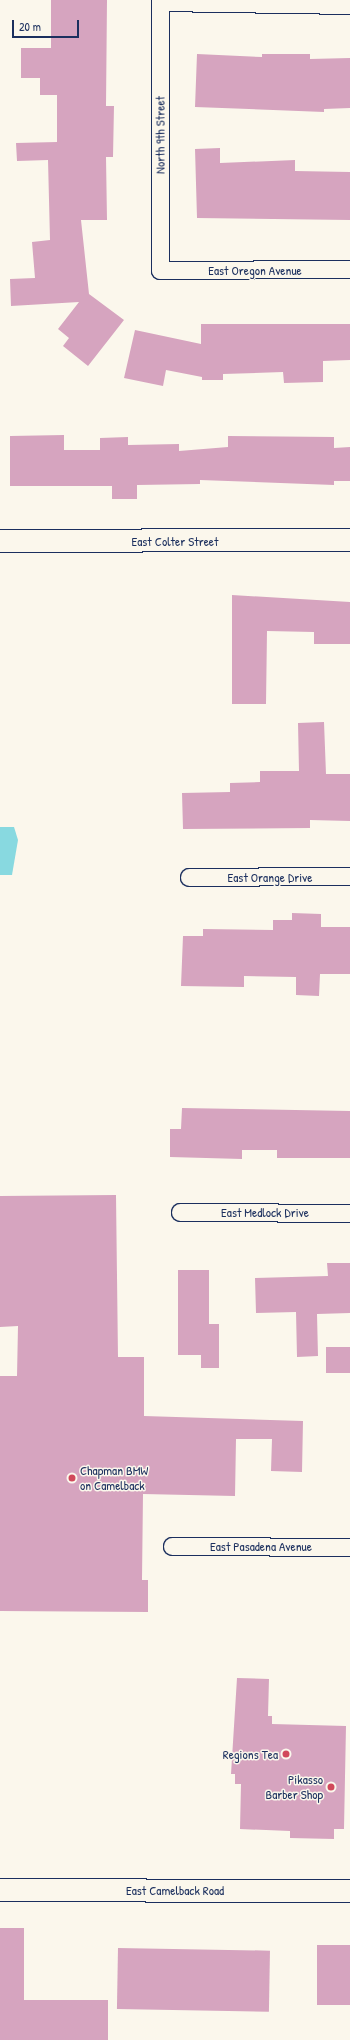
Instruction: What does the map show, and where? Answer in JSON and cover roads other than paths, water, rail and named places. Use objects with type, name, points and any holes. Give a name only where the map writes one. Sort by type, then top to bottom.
[{"type":"street","points":[[160,1],[350,5]]},
{"type":"street","name":"North 9th Street","points":[[160,1],[160,270]]},
{"type":"street","name":"East Oregon Avenue","points":[[160,270],[350,269]]},
{"type":"street","name":"East Colter Street","points":[[0,541],[350,540]]},
{"type":"street","name":"East Orange Drive","points":[[189,877],[350,876]]},
{"type":"street","name":"East Medlock Drive","points":[[180,1212],[350,1213]]},
{"type":"street","name":"East Pasadena Avenue","points":[[172,1546],[350,1547]]},
{"type":"street","name":"East Camelback Road","points":[[0,1890],[350,1891]]},
{"type":"water","points":[[0,827],[14,827],[18,840],[12,875],[0,875]]},
{"type":"place","name":"Chapman BMW on Camelback","points":[[72,1478]]},
{"type":"place","name":"Regions Tea","points":[[286,1754]]},
{"type":"place","name":"Pikasso Barber Shop","points":[[331,1787]]}]
